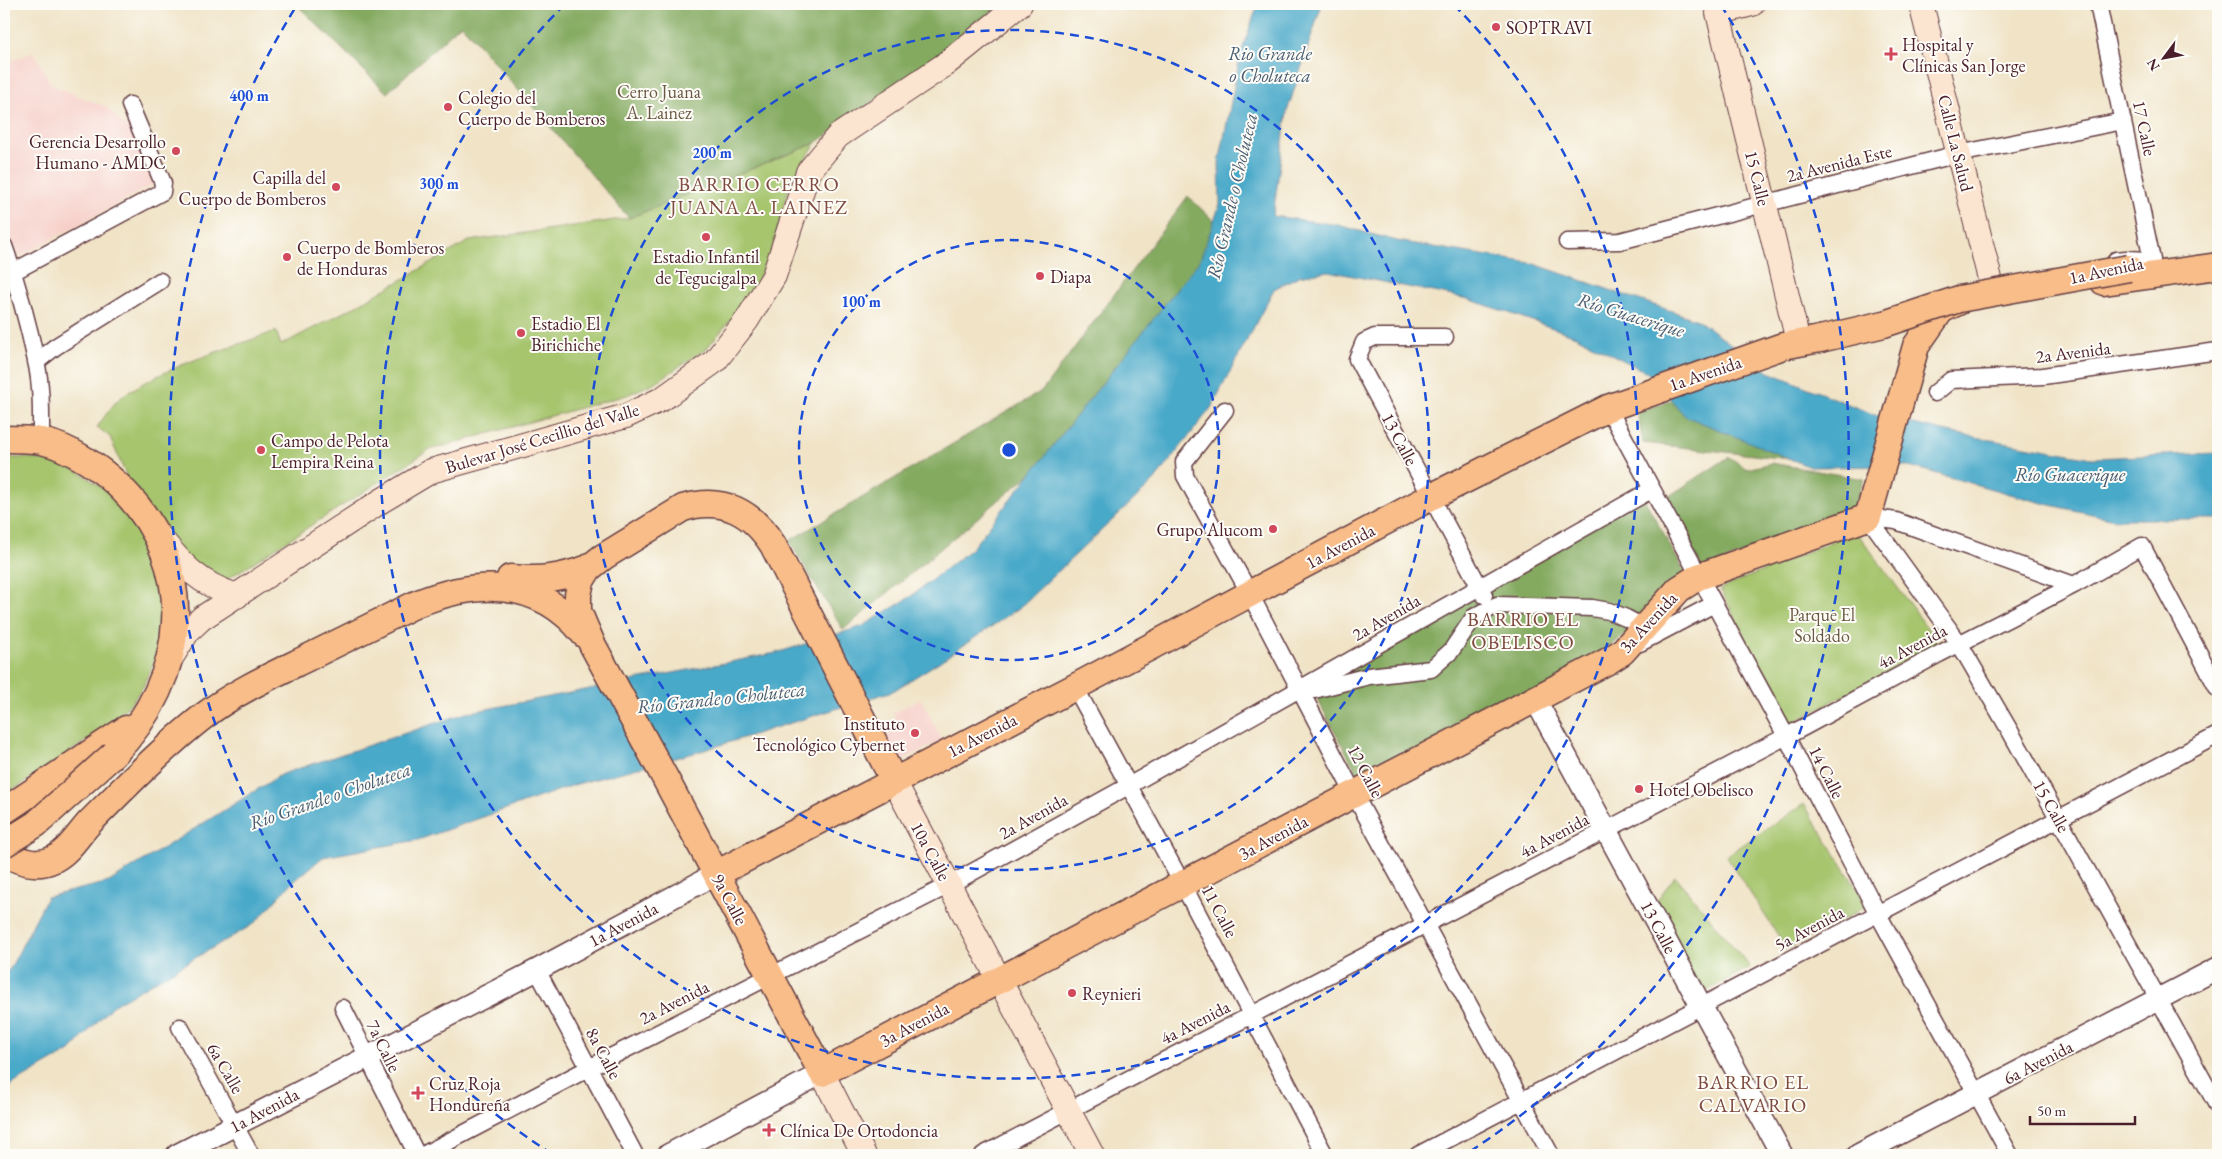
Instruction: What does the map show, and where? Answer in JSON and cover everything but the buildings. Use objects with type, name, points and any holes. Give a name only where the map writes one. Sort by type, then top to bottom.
[{"type":"main road","name":"Bulevar José Cecillio del Valle","points":[[171,658],[188,632],[202,618],[381,501],[432,471],[626,416],[662,399],[715,361],[747,320],[774,276],[808,172],[838,136],[942,66],[1020,4]]},
{"type":"main road","name":"15 Calle","points":[[1752,4],[1718,13],[1800,342]]},
{"type":"main road","name":"Calle La Salud","points":[[1921,4],[1991,283]]},
{"type":"main road","name":"1a Avenida","points":[[716,874],[1075,687],[1431,497],[1615,406],[1800,342],[1884,324],[1959,299],[2141,264],[2218,252]]},
{"type":"main road","points":[[1928,326],[1946,315],[1991,300],[2060,288],[2218,266]]},
{"type":"main road","points":[[1871,507],[1911,358],[1928,326],[1941,310],[1949,305],[1983,295],[1988,291],[1991,283]]},
{"type":"main road","points":[[4,439],[41,441],[86,461],[111,478],[133,500],[150,524],[190,572],[219,590],[237,596]]},
{"type":"main road","name":"10a Calle","points":[[590,568],[603,557],[683,508],[694,505],[712,504],[730,508],[748,515],[762,528],[948,885],[1092,1155]]},
{"type":"main road","name":"3a Avenida","points":[[822,1073],[999,979],[1184,885],[1622,652],[1646,632],[1678,589],[1698,577],[1871,507]]},
{"type":"main road","points":[[150,524],[165,556],[174,589],[175,624],[171,658],[159,691],[145,716],[114,754],[36,824],[7,854],[25,862],[43,863],[62,854],[88,823],[145,768],[204,716],[227,700],[331,646],[437,595],[464,589],[508,588],[531,594],[551,604],[573,620],[596,650]]},
{"type":"main road","points":[[590,568],[581,581],[578,595],[578,611],[596,650]]},
{"type":"main road","points":[[4,833],[21,846],[31,850],[40,850],[50,845],[137,761],[222,691],[249,675],[413,595],[436,586],[463,579],[510,578],[535,581],[560,578],[590,568]]},
{"type":"main road","name":"9a Calle","points":[[596,650],[864,1155]]},
{"type":"main road","points":[[4,811],[145,716]]},
{"type":"street","name":"17 Calle","points":[[2098,4],[2122,122],[2141,264]]},
{"type":"street","points":[[13,272],[162,192],[163,183],[130,105]]},
{"type":"street","name":"2a Avenida Este","points":[[1566,242],[1620,240],[1958,154],[2122,122]]},
{"type":"street","points":[[4,246],[13,272],[36,362],[41,403],[41,441]]},
{"type":"street","name":"1a Avenida","points":[[1800,342],[1818,329],[1991,283],[2126,259],[2141,264]]},
{"type":"street","points":[[36,362],[55,347],[160,281]]},
{"type":"street","name":"13 Calle","points":[[1445,337],[1374,337],[1364,342],[1357,359],[1491,608]]},
{"type":"street","name":"2a Avenida","points":[[1935,393],[1951,380],[2043,376],[2218,351]]},
{"type":"street","name":"14 Calle","points":[[1615,406],[1651,490],[1786,736],[1878,914],[2010,1155]]},
{"type":"street","name":"12 Calle","points":[[1225,410],[1184,462],[1185,476],[1250,594],[1354,794],[1551,1155]]},
{"type":"street","name":"2a Avenida","points":[[423,1155],[948,885],[1302,692],[1479,587],[1651,490]]},
{"type":"street","name":"3a Avenida","points":[[1871,507],[1896,521],[2074,584]]},
{"type":"street","name":"15 Calle","points":[[1871,507],[1958,643],[2059,819],[2218,1107]]},
{"type":"street","name":"4a Avenida","points":[[983,1155],[1786,736],[1958,643],[2074,584],[2142,546],[2218,689]]},
{"type":"street","points":[[1302,692],[1369,676],[1431,669],[1451,651],[1474,617],[1491,608],[1505,605],[1592,608],[1609,611],[1646,632],[1714,604]]},
{"type":"street","name":"11 Calle","points":[[1075,687],[1184,885],[1325,1155]]},
{"type":"street","name":"13 Calle","points":[[1535,699],[1782,1155]]},
{"type":"street","name":"5a Avenida","points":[[1418,1155],[2218,735]]},
{"type":"street","name":"1a Avenida","points":[[177,1155],[366,1056],[537,970],[716,874]]},
{"type":"street","name":"6a Avenida","points":[[1858,1155],[2218,968]]},
{"type":"street","name":"8a Calle","points":[[537,970],[635,1155]]},
{"type":"street","name":"7a Calle","points":[[343,1008],[416,1155]]},
{"type":"street","name":"6a Calle","points":[[180,1027],[251,1155]]},
{"type":"street","name":"3a Avenida","points":[[668,1155],[822,1073]]},
{"type":"shaded area","points":[[34,52],[51,85],[106,107],[140,140],[150,161],[154,184],[17,258],[4,220],[4,64]]},
{"type":"shaded area","name":"Instituto Tecnológico Cybernet","points":[[921,699],[942,740],[897,763],[886,737],[898,729],[893,713]]},
{"type":"green space","name":"Cerro Juana A. Lainez","points":[[296,4],[1002,4],[952,45],[816,143],[629,218],[461,24],[387,93]]},
{"type":"green space","points":[[816,143],[791,181],[770,256],[746,302],[706,349],[656,382],[627,395],[429,450],[229,578],[212,581],[198,574],[128,480],[110,437],[97,427],[110,408],[122,396],[162,374],[181,365],[276,331],[281,345],[363,302],[469,241],[629,218]]},
{"type":"green space","points":[[1188,196],[1225,232],[1076,436],[843,630],[789,541],[1042,391]]},
{"type":"green space","points":[[1697,392],[1841,447],[1854,466],[1643,443],[1637,412]]},
{"type":"green space","points":[[1729,457],[1747,469],[1771,463],[1864,479],[1852,512],[1702,570],[1666,498]]},
{"type":"green space","points":[[4,458],[32,458],[66,466],[81,473],[114,496],[150,545],[164,604],[157,654],[144,685],[132,702],[102,730],[19,786],[4,793]]},
{"type":"green space","points":[[1642,495],[1693,587],[1535,699],[1361,780],[1314,693]]},
{"type":"green space","name":"Parque El Soldado","points":[[1856,531],[1939,644],[1790,724],[1720,589]]},
{"type":"green space","points":[[1804,804],[1868,906],[1787,949],[1726,856]]},
{"type":"green space","points":[[1675,876],[1750,967],[1701,994],[1655,903]]},
{"type":"water","points":[[1258,4],[1322,4],[1287,112],[1273,216],[1338,225],[1397,241],[1531,263],[1698,320],[1769,372],[1875,415],[1947,432],[2092,458],[2218,453],[2218,519],[2114,519],[2046,504],[1909,466],[1810,467],[1685,416],[1648,373],[1576,336],[1468,299],[1328,271],[1299,276],[1274,289],[1211,408],[1154,481],[1019,608],[893,691],[698,752],[577,784],[418,840],[323,857],[291,884],[254,924],[112,1006],[70,1051],[4,1089],[4,973],[10,969],[47,897],[109,882],[282,774],[466,713],[776,653],[863,626],[910,597],[972,548],[1200,260],[1220,204],[1219,163],[1240,56]]},
{"type":"place","name":"SOPTRAVI","points":[[1496,27]]},
{"type":"place","name":"Hospital y Clínicas San Jorge","points":[[1891,54]]},
{"type":"place","name":"Colegio del Cuerpo de Bomberos","points":[[448,107]]},
{"type":"place","name":"Gerencia Desarrollo Humano - AMDC","points":[[176,151]]},
{"type":"place","name":"Capilla del Cuerpo de Bomberos","points":[[336,187]]},
{"type":"place","name":"Estadio Infantil de Tegucigalpa","points":[[706,237]]},
{"type":"place","name":"Cuerpo de Bomberos de Honduras","points":[[287,257]]},
{"type":"place","name":"Diapa","points":[[1040,276]]},
{"type":"place","name":"Estadio El Birichiche","points":[[521,333]]},
{"type":"place","name":"Campo de Pelota Lempira Reina","points":[[261,450]]},
{"type":"place","name":"Grupo Alucom","points":[[1273,529]]},
{"type":"place","name":"Instituto Tecnológico Cybernet","points":[[915,733]]},
{"type":"place","name":"Hotel Obelisco","points":[[1639,789]]},
{"type":"place","name":"Reynieri","points":[[1072,993]]},
{"type":"place","name":"Cruz Roja Hondureña","points":[[418,1093]]},
{"type":"place","name":"Clínica De Ortodoncia","points":[[769,1130]]},
{"type":"district","name":"BARRIO CERRO JUANA A. LAINEZ","points":[[759,196]]},
{"type":"district","name":"BARRIO EL OBELISCO","points":[[1523,630]]},
{"type":"district","name":"BARRIO EL CALVARIO","points":[[1753,1094]]},
{"type":"water label","name":"Rio Grande o Choluteca","points":[[1270,64]]},
{"type":"water label","name":"Río Grande o Choluteca","points":[[1232,196]]},
{"type":"water label","name":"Río Guacerique","points":[[1631,315]]},
{"type":"water label","name":"Río Guacerique","points":[[2070,474]]},
{"type":"water label","name":"Río Grande o Choluteca","points":[[721,698]]},
{"type":"water label","name":"Río Grande o Choluteca","points":[[330,796]]}]
